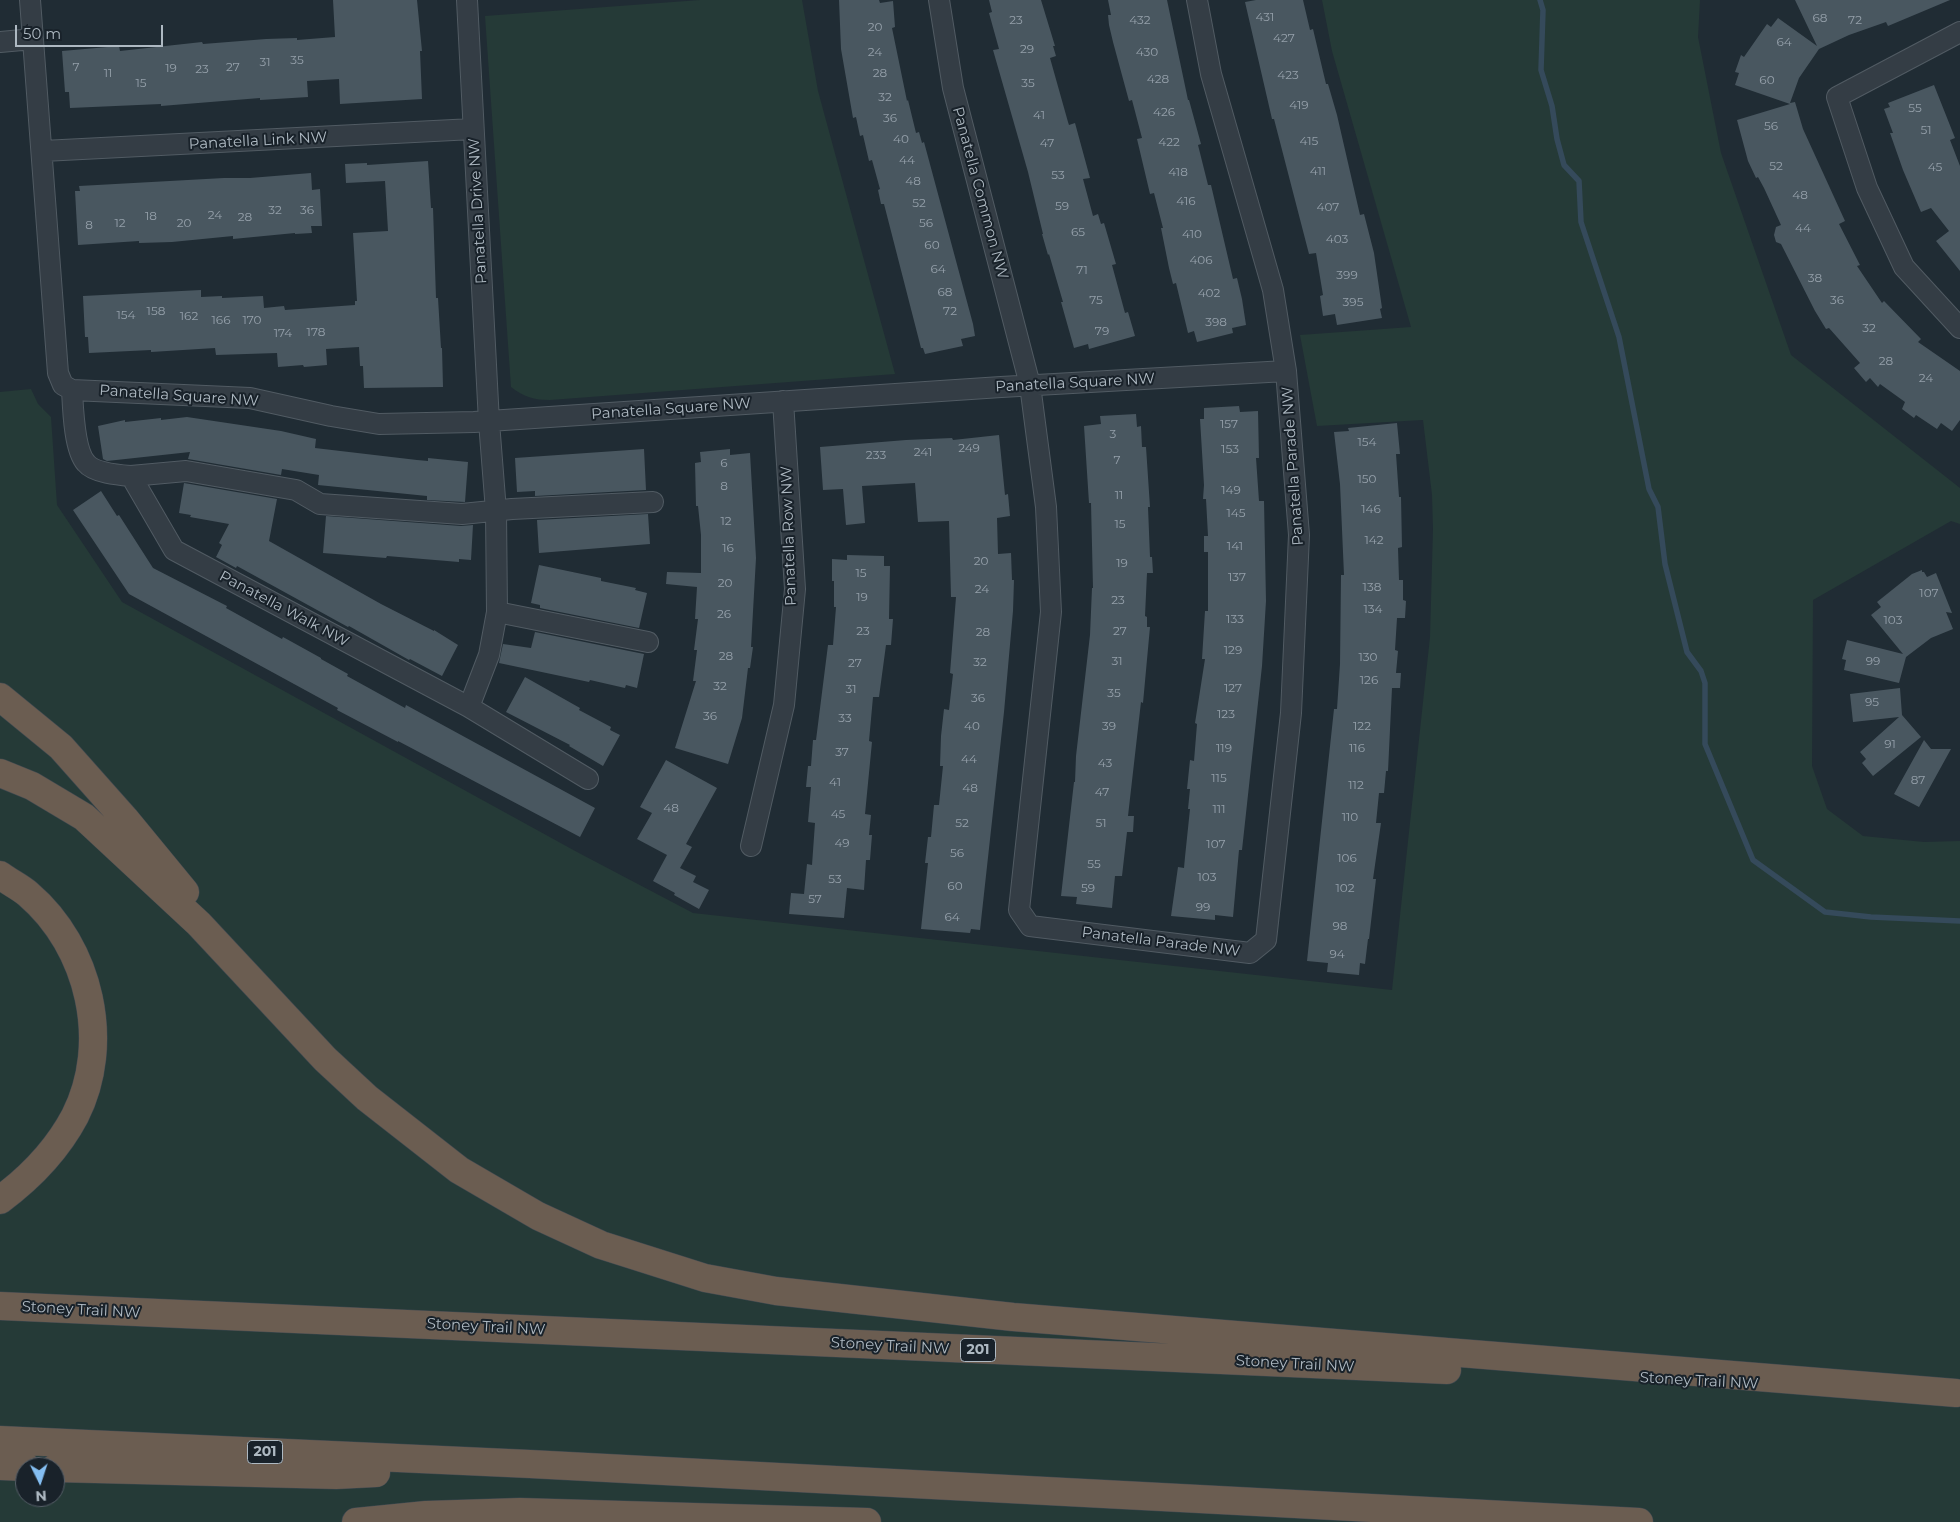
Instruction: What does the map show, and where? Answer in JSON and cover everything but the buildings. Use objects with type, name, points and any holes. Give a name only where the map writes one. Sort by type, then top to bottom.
[{"type":"highway","points":[[0,697],[60,747],[125,819],[196,905],[199,924]]},
{"type":"highway","points":[[0,773],[32,786],[84,817],[199,924],[339,1072],[367,1098],[459,1170],[538,1216],[601,1245],[705,1278],[776,1290],[1013,1316],[1958,1393]]},
{"type":"highway","points":[[0,875],[28,894],[53,920],[67,940],[82,975],[91,1005],[93,1037],[91,1062],[84,1094],[75,1116],[42,1164],[21,1184],[0,1200]]},
{"type":"highway","name":"Stoney Trail NW","points":[[0,1306],[1958,1393]]},
{"type":"highway","name":"201","points":[[0,1440],[530,1464],[1639,1522]]},
{"type":"highway","points":[[65,1468],[336,1475],[530,1464]]},
{"type":"highway","points":[[0,1466],[15,1467]]},
{"type":"highway","points":[[356,1522],[426,1515],[520,1512],[867,1522]]},
{"type":"street","points":[[30,0],[58,373],[63,385],[72,390],[79,448],[86,464],[102,472],[131,476],[186,471],[296,490],[320,504],[462,514],[653,502]]},
{"type":"street","name":"Panatella Drive NW","points":[[467,0],[489,422]]},
{"type":"street","name":"Panatella Common NW","points":[[939,0],[953,88],[1030,385]]},
{"type":"street","points":[[1197,0],[1211,74],[1273,290],[1286,371]]},
{"type":"street","points":[[1960,32],[1837,97],[1867,188],[1904,267],[1960,328]]},
{"type":"street","points":[[0,42],[34,39]]},
{"type":"street","name":"Panatella Link NW","points":[[42,152],[473,129]]},
{"type":"street","name":"Panatella Parade NW","points":[[1030,385],[1046,507],[1051,612],[1019,910],[1030,926],[1250,953],[1266,940],[1291,713],[1300,535],[1286,371]]},
{"type":"street","name":"Panatella Square NW","points":[[72,390],[250,398],[331,416],[379,424],[489,422],[1030,385],[1286,371]]},
{"type":"street","name":"Panatella Row NW","points":[[751,846],[784,705],[795,589],[783,401]]},
{"type":"street","points":[[470,707],[489,655],[497,612],[496,511],[489,422]]},
{"type":"street","name":"Panatella Walk NW","points":[[131,476],[174,550],[470,707],[588,779]]},
{"type":"street","points":[[497,612],[648,642]]},
{"type":"green space","points":[[700,0],[802,0],[818,91],[895,374],[550,400],[534,399],[525,396],[511,387],[485,16]]},
{"type":"green space","points":[[1322,0],[1700,0],[1698,37],[1721,153],[1791,355],[1960,488],[1960,524],[1951,521],[1813,600],[1812,766],[1827,809],[1863,836],[1924,842],[1960,841],[1960,1522],[0,1522],[0,392],[31,389],[38,404],[51,417],[57,505],[122,602],[577,852],[693,913],[1392,990],[1430,637],[1432,495],[1423,420],[1317,426],[1300,335],[1411,327],[1332,51]]},
{"type":"waterway","points":[[1540,0],[1543,10],[1541,70],[1552,106],[1557,139],[1564,165],[1579,181],[1581,222],[1619,337],[1649,489],[1658,507],[1665,564],[1687,652],[1701,671],[1705,683],[1705,744],[1753,860],[1825,912],[1871,917],[1960,921]]}]
